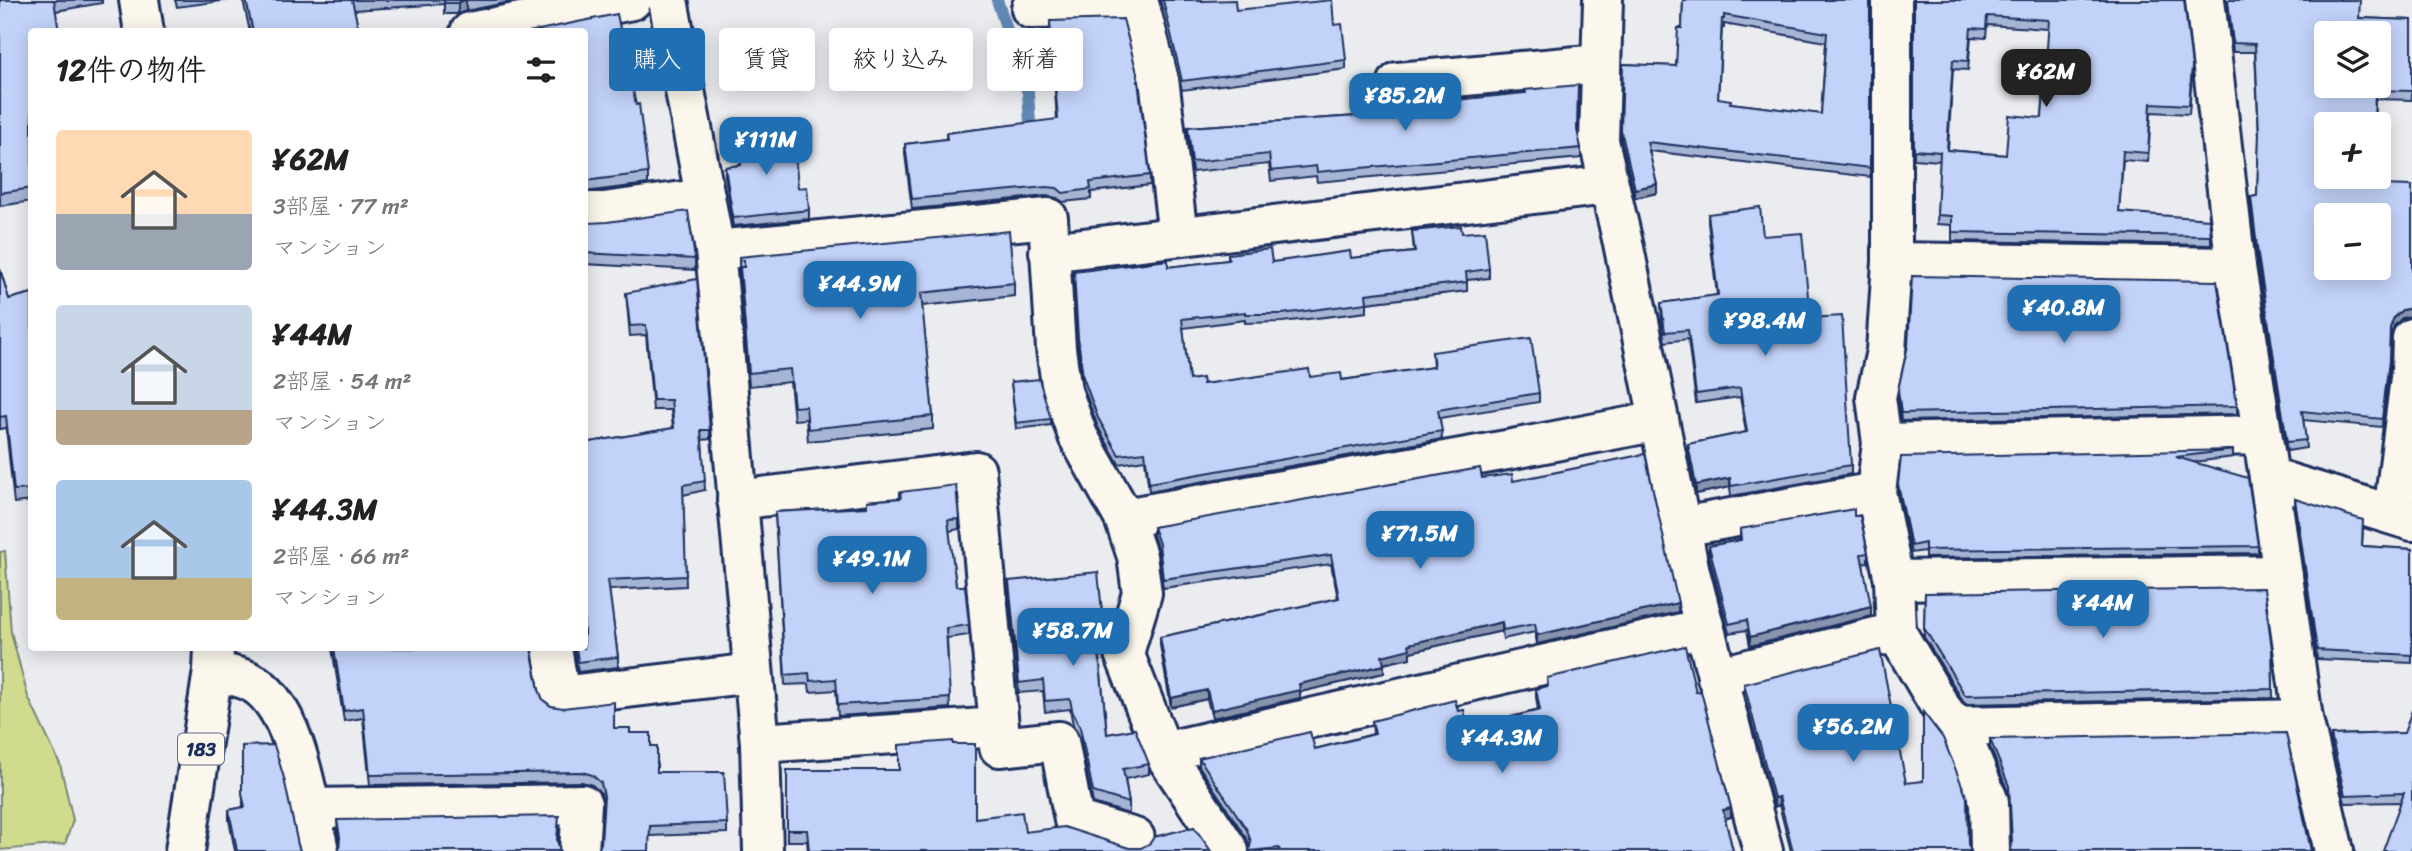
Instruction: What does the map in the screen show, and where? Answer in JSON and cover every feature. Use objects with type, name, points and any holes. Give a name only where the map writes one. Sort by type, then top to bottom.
[{"type":"street","points":[[139,0],[143,28]]},
{"type":"street","points":[[490,28],[632,0]]},
{"type":"street","points":[[668,0],[715,250],[760,743],[763,851]]},
{"type":"street","points":[[1603,0],[1599,141],[1704,628],[1763,851]]},
{"type":"street","points":[[1892,0],[1892,262],[1886,351],[1876,397],[1882,443],[1876,492],[1894,580],[1896,632],[1941,708],[1962,736],[1989,802],[1990,851]]},
{"type":"street","points":[[2205,0],[2236,267],[2304,719],[2334,851]]},
{"type":"street","points":[[1031,9],[1140,7],[1159,79],[1178,236]]},
{"type":"street","points":[[1398,82],[1600,64]]},
{"type":"street","points":[[1049,252],[1608,185]]},
{"type":"street","points":[[588,212],[705,198]]},
{"type":"street","points":[[715,250],[1048,218],[1056,349],[1062,391],[1078,436],[1124,518],[1138,556],[1142,593],[1124,653],[1163,752],[1229,851]]},
{"type":"street","points":[[1892,262],[2236,267]]},
{"type":"street","points":[[2269,477],[2402,517],[2412,338]]},
{"type":"street","points":[[1124,518],[1659,421]]},
{"type":"street","points":[[1882,443],[2262,435]]},
{"type":"street","points":[[737,499],[976,471],[999,747],[1059,741],[1074,820],[1135,838]]},
{"type":"street","points":[[1681,527],[1876,492]]},
{"type":"street","points":[[1894,580],[2283,575]]},
{"type":"street","points":[[1163,752],[1704,628]]},
{"type":"street","points":[[1717,677],[1896,632]]},
{"type":"street","points":[[552,651],[560,696],[753,673]]},
{"type":"street","points":[[214,659],[251,682],[277,705],[295,745],[319,851]]},
{"type":"street","name":"183","points":[[185,851],[214,659]]},
{"type":"street","points":[[1954,726],[2304,719]]},
{"type":"street","points":[[760,743],[999,727]]},
{"type":"street","points":[[310,808],[582,804],[579,851]]},
{"type":"green space","points":[[5,551],[11,632],[28,697],[60,764],[73,820],[65,844],[0,850],[0,552]]},
{"type":"building","points":[[0,0],[54,0],[58,28],[28,28],[28,189],[0,193]]},
{"type":"building","points":[[246,0],[352,0],[358,28],[252,28]]},
{"type":"building","points":[[444,0],[464,0],[444,3]]},
{"type":"building","points":[[1163,0],[1235,0],[1236,10],[1332,0],[1334,25],[1342,24],[1346,60],[1182,81]]},
{"type":"building","points":[[1683,0],[1870,0],[1870,168],[1647,142],[1657,184],[1635,189],[1621,130],[1623,64],[1676,66],[1678,28],[1682,28]],"holes":[[[1724,15],[1827,33],[1821,114],[1730,103],[1731,100],[1718,98]]]},
{"type":"building","points":[[1914,0],[2184,0],[2192,67],[2189,105],[2151,103],[2148,153],[2123,151],[2119,212],[2209,219],[2211,236],[1952,232],[1952,216],[1937,215],[1940,152],[1914,150]],"holes":[[[1987,16],[2049,20],[2042,118],[2009,115],[2006,155],[1947,150],[1953,60],[1968,61],[1971,28],[1986,29]]]},
{"type":"building","points":[[2228,0],[2360,0],[2359,18],[2412,20],[2412,91],[2391,90],[2391,21],[2314,21],[2314,98],[2375,98],[2374,112],[2314,112],[2314,189],[2391,189],[2391,185],[2412,186],[2412,308],[2402,310],[2394,317],[2390,328],[2382,419],[2302,411],[2306,440],[2287,442],[2251,197],[2257,196],[2259,133],[2255,44],[2233,43]]},
{"type":"building","points":[[617,14],[620,28],[609,28],[609,91],[633,91],[636,105],[639,104],[648,173],[588,180],[588,28],[549,28]]},
{"type":"building","points":[[1123,19],[1137,73],[1150,175],[1090,182],[1091,189],[1063,193],[1057,188],[1046,187],[912,199],[905,144],[947,139],[946,133],[1058,119],[1056,91],[1083,91],[1083,28],[1051,28],[1050,21]]},
{"type":"building","points":[[1578,85],[1577,130],[1581,148],[1317,172],[1316,166],[1271,171],[1269,154],[1192,162],[1188,127],[1404,113],[1403,102],[1447,97],[1447,101]]},
{"type":"building","points":[[793,131],[798,188],[807,187],[809,210],[733,218],[725,167],[741,165],[739,136]]},
{"type":"building","points":[[1760,207],[1763,236],[1802,233],[1810,318],[1842,316],[1851,465],[1731,486],[1730,478],[1696,485],[1688,444],[1747,432],[1740,388],[1696,394],[1688,330],[1665,332],[1661,303],[1718,295],[1708,214]]},
{"type":"building","points":[[688,211],[695,259],[588,253],[588,223]]},
{"type":"building","points":[[1461,226],[1462,233],[1485,231],[1489,269],[1466,272],[1467,282],[1366,294],[1367,303],[1282,314],[1245,312],[1182,319],[1189,380],[1202,378],[1203,384],[1309,369],[1310,377],[1341,373],[1342,380],[1434,367],[1432,352],[1531,338],[1539,393],[1438,410],[1442,431],[1149,483],[1145,452],[1119,455],[1098,418],[1083,377],[1074,272],[1168,260],[1168,267],[1229,260],[1228,254],[1270,249],[1272,262],[1350,251],[1351,258],[1415,252],[1412,231]]},
{"type":"building","points":[[1009,231],[1014,283],[921,293],[933,416],[808,429],[806,406],[794,407],[790,369],[749,373],[740,267],[744,267],[744,260],[739,260],[739,257]]},
{"type":"building","points":[[0,269],[9,299],[28,294],[28,489],[14,490],[6,416],[0,417]]},
{"type":"building","points":[[1912,276],[2217,281],[2237,406],[1901,413],[1898,390],[1908,345]]},
{"type":"building","points":[[697,279],[710,430],[701,430],[705,481],[683,485],[686,576],[608,580],[618,657],[578,662],[576,651],[588,651],[588,442],[674,428],[671,400],[653,400],[646,325],[630,326],[626,293]]},
{"type":"building","points":[[1039,379],[1051,419],[1016,423],[1011,382]]},
{"type":"building","points":[[2233,450],[2176,457],[2248,478],[2258,546],[1925,550],[1925,543],[1911,546],[1898,484],[1901,457]]},
{"type":"building","points":[[1645,454],[1678,603],[1537,635],[1535,624],[1503,630],[1502,622],[1409,644],[1410,649],[1382,656],[1384,665],[1299,684],[1300,690],[1212,710],[1207,690],[1171,698],[1160,637],[1339,598],[1331,555],[1163,579],[1159,544],[1153,527],[1480,468],[1482,478],[1512,474],[1513,481]]},
{"type":"building","points":[[956,485],[959,519],[948,520],[956,586],[965,586],[969,625],[946,628],[950,698],[838,705],[836,679],[810,681],[809,673],[785,675],[775,512],[867,507],[867,501],[901,498],[900,492]]},
{"type":"building","points":[[2295,499],[2363,520],[2362,546],[2412,549],[2412,655],[2317,650]]},
{"type":"building","points":[[1854,509],[1854,516],[1860,516],[1868,553],[1861,554],[1871,606],[1750,637],[1747,620],[1729,624],[1709,546],[1741,540],[1740,529]]},
{"type":"building","points":[[1098,572],[1103,622],[1096,623],[1107,734],[1135,729],[1149,764],[1123,769],[1129,803],[1093,792],[1080,727],[1073,714],[1070,699],[1045,701],[1043,680],[1019,683],[1009,581]]},
{"type":"building","points":[[2264,588],[2272,649],[2273,689],[1965,695],[1924,628],[1925,593]]},
{"type":"building","points":[[1685,646],[1696,692],[1701,691],[1731,808],[1723,810],[1733,851],[1280,851],[1279,848],[1249,851],[1251,842],[1247,830],[1199,758],[1310,732],[1315,749],[1375,734],[1372,721],[1455,700],[1458,711],[1464,710],[1468,728],[1540,710],[1536,689],[1548,686],[1547,678]]},
{"type":"building","points":[[1880,650],[1906,783],[1923,781],[1923,712],[1943,738],[1967,798],[1968,844],[1971,851],[1793,851],[1779,797],[1774,798],[1744,684]]},
{"type":"building","points":[[334,651],[532,651],[539,690],[543,700],[551,706],[563,708],[614,702],[614,728],[630,728],[630,733],[651,733],[651,746],[657,746],[657,772],[724,772],[727,823],[650,826],[649,851],[598,851],[601,843],[604,796],[601,783],[592,775],[582,772],[370,775],[363,708],[344,711]]},
{"type":"building","points":[[2412,710],[2412,851],[2383,851],[2404,793],[2345,795],[2331,735],[2404,733]]},
{"type":"building","points":[[2286,733],[2311,851],[2010,851],[2012,842],[2009,786],[1990,739]]},
{"type":"building","points":[[953,741],[953,744],[975,744],[975,818],[1022,812],[1025,832],[1064,827],[1129,848],[1141,848],[1154,837],[1194,827],[1211,851],[809,851],[807,830],[787,830],[787,770],[899,770],[899,745]]},
{"type":"building","points":[[274,745],[300,851],[237,851],[229,810],[245,807],[242,794],[242,746]]},
{"type":"building","points":[[559,816],[557,840],[560,851],[338,851],[340,837],[337,820]]},
{"type":"waterway","points":[[997,0],[1028,93],[1031,138]]}]
